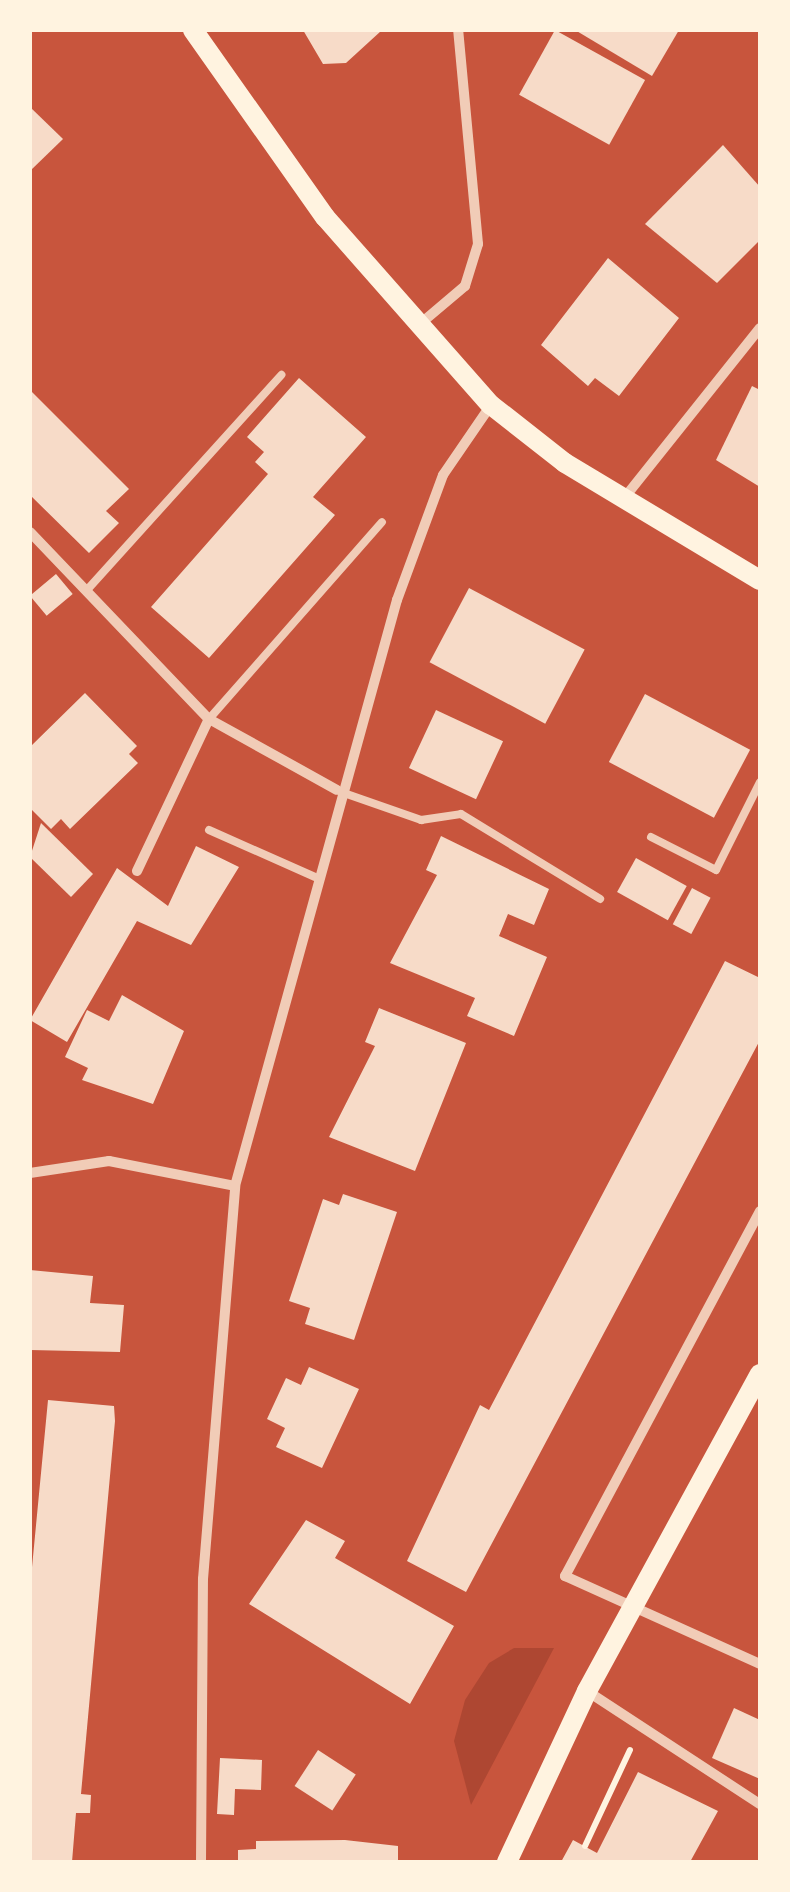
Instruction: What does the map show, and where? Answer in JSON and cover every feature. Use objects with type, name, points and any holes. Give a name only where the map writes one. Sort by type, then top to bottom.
[{"type":"main road","points":[[192,30],[416,327],[491,405],[625,497],[760,580]]},
{"type":"main road","points":[[507,1862],[587,1691],[760,1374]]},
{"type":"street","points":[[416,327],[466,286],[478,244],[458,30]]},
{"type":"street","points":[[625,497],[760,328]]},
{"type":"street","points":[[201,1862],[203,1579],[235,1186],[337,790],[443,474],[491,405]]},
{"type":"street","points":[[30,532],[208,719],[337,790]]},
{"type":"street","points":[[137,870],[208,719]]},
{"type":"street","points":[[30,1173],[109,1161],[235,1186]]},
{"type":"street","points":[[760,1211],[565,1576],[760,1664]]},
{"type":"street","points":[[587,1691],[760,1804]]},
{"type":"lane","points":[[87,590],[281,375]]},
{"type":"lane","points":[[208,719],[382,522]]},
{"type":"lane","points":[[651,837],[716,870],[760,782]]},
{"type":"lane","points":[[337,790],[422,820],[462,814],[600,899]]},
{"type":"lane","points":[[209,830],[315,877]]},
{"type":"path","points":[[585,1846],[624,1762]]},
{"type":"shaded area","points":[[514,1648],[554,1648],[471,1805],[454,1741],[465,1700],[489,1663]]},
{"type":"building","points":[[303,30],[398,30],[381,31],[346,63],[323,64]]},
{"type":"building","points":[[555,30],[645,80],[609,145],[519,95]]},
{"type":"building","points":[[575,30],[679,30],[652,76]]},
{"type":"building","points":[[30,107],[63,139],[30,171]]},
{"type":"building","points":[[723,145],[760,187],[760,240],[717,283],[645,224]]},
{"type":"building","points":[[608,258],[679,318],[619,396],[595,378],[588,386],[541,345]]},
{"type":"building","points":[[299,378],[366,437],[313,497],[335,515],[209,658],[151,607],[268,474],[255,462],[264,452],[247,437]]},
{"type":"building","points":[[752,386],[760,390],[760,487],[716,460]]},
{"type":"building","points":[[30,390],[129,489],[106,511],[119,523],[89,553],[30,495]]},
{"type":"building","points":[[56,574],[73,594],[47,616],[30,596]]},
{"type":"building","points":[[469,588],[585,650],[545,724],[430,662]]},
{"type":"building","points":[[85,693],[137,746],[129,754],[138,763],[70,829],[61,819],[51,829],[30,808],[30,747]]},
{"type":"building","points":[[645,694],[750,750],[714,818],[609,762]]},
{"type":"building","points":[[436,710],[503,741],[476,799],[409,768]]},
{"type":"building","points":[[41,823],[93,874],[71,897],[30,857]]},
{"type":"building","points":[[441,836],[549,889],[534,925],[508,914],[499,936],[547,957],[514,1036],[467,1016],[475,998],[390,963],[437,875],[426,870]]},
{"type":"building","points":[[196,846],[239,867],[191,945],[137,921],[67,1042],[30,1020],[117,868],[168,906]]},
{"type":"building","points":[[636,858],[687,886],[668,920],[617,892]]},
{"type":"building","points":[[692,888],[711,898],[691,934],[673,924]]},
{"type":"building","points":[[725,961],[760,978],[760,1040],[466,1592],[407,1561],[480,1405],[489,1410]]},
{"type":"building","points":[[122,995],[184,1031],[153,1104],[82,1080],[88,1068],[65,1057],[87,1010],[109,1021]]},
{"type":"building","points":[[379,1008],[466,1043],[415,1171],[329,1137],[375,1046],[365,1042]]},
{"type":"building","points":[[343,1194],[397,1212],[354,1340],[305,1324],[310,1308],[289,1301],[323,1199],[339,1205]]},
{"type":"building","points":[[30,1270],[93,1276],[90,1303],[124,1305],[120,1352],[30,1350]]},
{"type":"building","points":[[309,1367],[359,1389],[322,1468],[276,1447],[285,1428],[267,1419],[286,1378],[301,1385]]},
{"type":"building","points":[[48,1400],[114,1406],[115,1421],[81,1794],[91,1795],[90,1813],[76,1813],[72,1862],[30,1862],[30,1588]]},
{"type":"building","points":[[306,1520],[345,1541],[335,1558],[454,1626],[410,1704],[249,1604]]},
{"type":"building","points":[[734,1708],[760,1720],[760,1779],[712,1758]]},
{"type":"building","points":[[318,1750],[356,1775],[332,1811],[295,1786]]},
{"type":"building","points":[[220,1758],[262,1760],[261,1790],[235,1789],[234,1815],[217,1814]]},
{"type":"building","points":[[638,1772],[718,1811],[690,1862],[561,1862],[573,1840],[597,1853]]},
{"type":"building","points":[[345,1840],[398,1846],[398,1862],[238,1862],[238,1850],[256,1849],[256,1841]]}]
